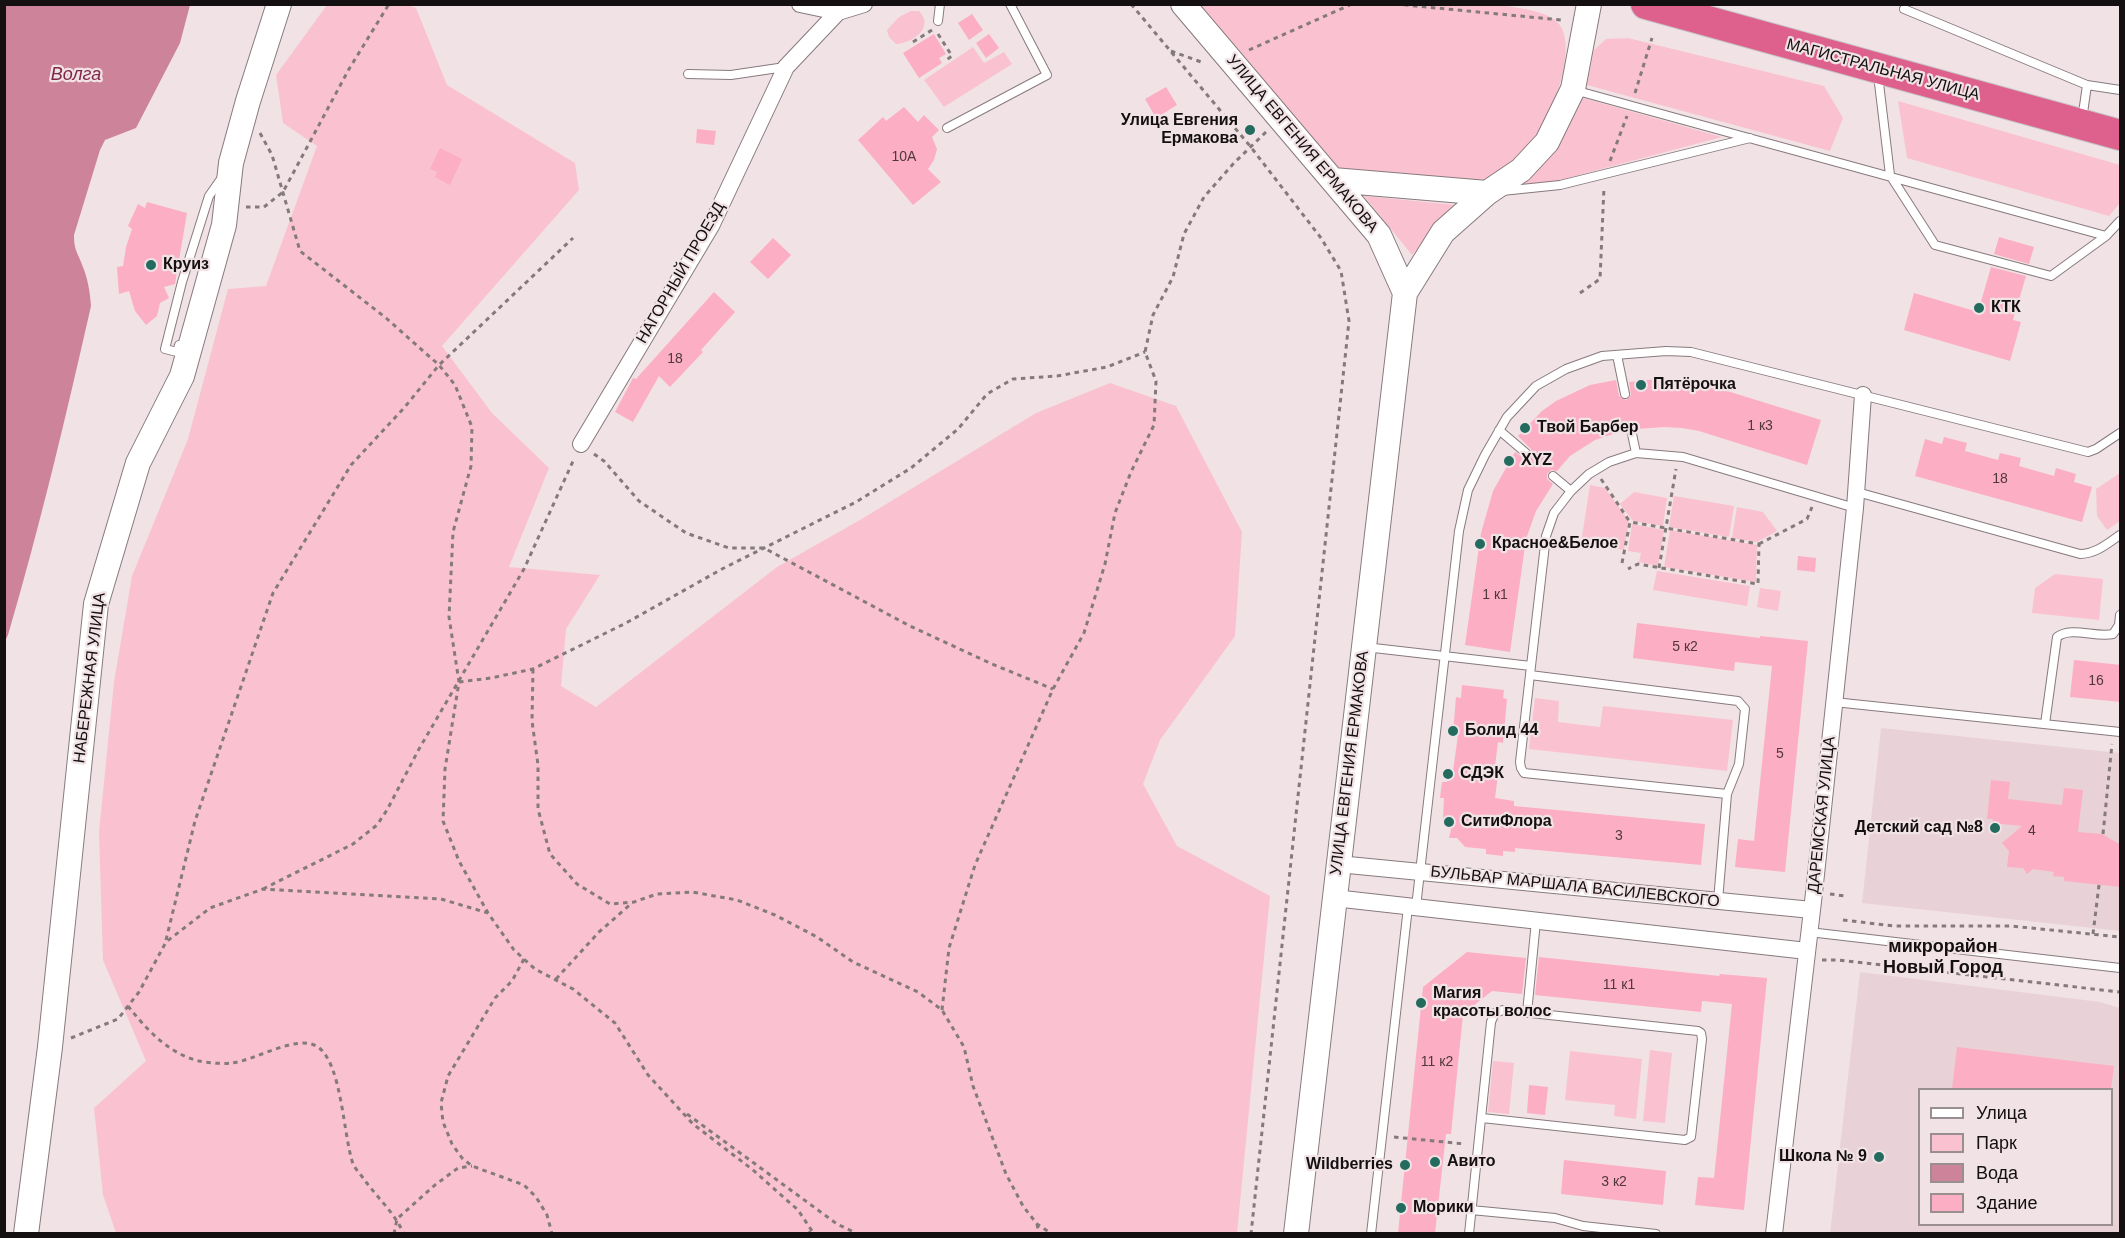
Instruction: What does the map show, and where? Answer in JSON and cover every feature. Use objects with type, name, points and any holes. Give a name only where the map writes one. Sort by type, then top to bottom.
[{"type":"highway","name":"МАГИСТРАЛЬНАЯ УЛИЦА","points":[[1646,4],[2121,135]]},
{"type":"main road","name":"НАБЕРЕЖНАЯ УЛИЦА","points":[[26,1233],[50,1047],[96,604],[138,463],[182,376],[224,225],[221,214],[225,172],[279,4]]},
{"type":"main road","name":"УЛИЦА ЕВГЕНИЯ ЕРМАКОВА","points":[[1183,4],[1379,235],[1405,293]]},
{"type":"main road","name":"УЛИЦА ЕВГЕНИЯ ЕРМАКОВА","points":[[1296,1233],[1405,293],[1443,232],[1487,193],[1521,170],[1547,142],[1573,90],[1589,4]]},
{"type":"main road","points":[[1333,180],[1487,193]]},
{"type":"street","points":[[800,4],[838,12],[864,4]]},
{"type":"street","name":"НАГОРНЫЙ ПРОЕЗД","points":[[581,444],[711,226],[786,67],[838,12]]},
{"type":"street","name":"ДАРЕМСКАЯ УЛИЦА","points":[[1774,1233],[1812,956],[1809,932],[1856,500],[1863,395]]},
{"type":"street","name":"БУЛЬВАР МАРШАЛА ВАСИЛЕВСКОГО","points":[[1338,864],[1812,910]]},
{"type":"street","points":[[1334,898],[1812,956]]},
{"type":"lane","points":[[938,21],[940,4]]},
{"type":"lane","points":[[947,128],[1047,75],[1010,4]]},
{"type":"lane","points":[[1904,9],[2087,85],[2121,90]]},
{"type":"lane","points":[[688,74],[731,75],[786,67]]},
{"type":"lane","points":[[1877,68],[1890,176],[1935,245],[2051,276],[2106,236],[2121,221]]},
{"type":"lane","points":[[2081,124],[2087,85]]},
{"type":"lane","points":[[1573,90],[2106,236]]},
{"type":"lane","points":[[1487,193],[1560,185],[1752,138]]},
{"type":"lane","points":[[180,341],[177,352],[165,349],[182,282],[209,196],[225,172]]},
{"type":"lane","points":[[1371,1233],[1412,907],[1420,872],[1459,531],[1468,490],[1499,430],[1507,417],[1536,386],[1566,369],[1602,356],[1666,351],[1691,352],[2088,452],[2121,433]]},
{"type":"lane","points":[[1617,355],[1625,394]]},
{"type":"lane","points":[[1631,429],[1636,453]]},
{"type":"lane","points":[[1499,430],[1526,453]]},
{"type":"lane","points":[[1727,794],[1524,772],[1521,768],[1546,536],[1554,513],[1571,491],[1594,471],[1609,462],[1636,453],[1678,456],[1733,470],[1815,496],[1856,500],[2080,554],[2096,551],[2121,535]]},
{"type":"lane","points":[[1553,476],[1571,491]]},
{"type":"lane","points":[[2045,724],[2057,637],[2067,632],[2106,636],[2113,634],[2117,631],[2121,615]]},
{"type":"lane","points":[[1364,647],[1444,656],[1738,701],[1745,709],[1739,764],[1727,794],[1718,901]]},
{"type":"lane","points":[[1834,702],[2117,732]]},
{"type":"lane","points":[[1527,1012],[1536,921]]},
{"type":"lane","points":[[1809,932],[2121,968]]},
{"type":"lane","points":[[1469,1233],[1491,1022],[1495,1013],[1503,1010],[1527,1012],[1701,1033],[1691,1137],[1685,1140],[1482,1118]]},
{"type":"lane","points":[[1471,1210],[1554,1218],[1583,1226],[1656,1233]]},
{"type":"path","points":[[221,214],[264,207],[283,192],[349,69],[389,4]]},
{"type":"path","points":[[1131,4],[1250,146],[1321,238],[1341,271],[1349,321],[1251,1233]]},
{"type":"path","points":[[1248,50],[1352,4]]},
{"type":"path","points":[[1395,4],[1560,20]]},
{"type":"path","points":[[913,42],[934,27],[952,56],[945,61]]},
{"type":"path","points":[[248,101],[249,114],[272,155],[300,251],[386,318],[439,365],[456,385],[472,427],[471,466],[453,532],[449,617],[459,682],[445,769],[442,821],[459,861],[488,913],[514,950],[535,969],[573,988],[615,1023],[648,1075],[693,1124],[753,1170],[798,1210],[813,1232],[807,1233]]},
{"type":"path","points":[[942,1010],[949,948],[975,865],[1053,688],[1084,633],[1105,564],[1115,513],[1131,472],[1154,425],[1156,381],[1145,352],[1153,315],[1173,277],[1184,234],[1204,197],[1250,146]]},
{"type":"path","points":[[50,1047],[118,1019],[139,992],[166,942],[195,820],[273,593],[351,465],[404,408],[439,365],[573,238]]},
{"type":"path","points":[[459,682],[533,669],[626,623],[722,568],[856,502],[911,468],[958,429],[987,394],[1013,379],[1057,376],[1107,367],[1145,352]]},
{"type":"path","points":[[166,942],[210,908],[262,889],[353,844],[377,825],[524,569],[581,444],[604,461],[639,501],[686,533],[729,548],[764,548],[910,626],[992,664],[1053,688]]},
{"type":"path","points":[[1659,568],[1678,456]]},
{"type":"path","points":[[1594,471],[1630,522],[1759,544],[1808,519],[1815,496]]},
{"type":"path","points":[[1622,563],[1630,522]]},
{"type":"path","points":[[1628,569],[1638,564],[1758,584],[1759,544]]},
{"type":"path","points":[[533,669],[532,721],[538,765],[538,809],[550,854],[577,884],[610,904],[633,902],[657,894],[692,892],[737,900],[786,921],[817,937],[853,962],[918,992],[942,1010],[964,1047],[973,1086],[1006,1174],[1023,1206],[1037,1224],[1052,1233]]},
{"type":"path","points":[[2103,834],[2117,732]]},
{"type":"path","points":[[2093,934],[2098,885]]},
{"type":"path","points":[[262,889],[441,899],[488,913]]},
{"type":"path","points":[[1822,893],[1845,896]]},
{"type":"path","points":[[556,979],[599,932],[633,902]]},
{"type":"path","points":[[1843,920],[1894,926],[2011,926],[2121,937]]},
{"type":"path","points":[[1812,956],[2121,992]]},
{"type":"path","points":[[524,959],[512,981],[495,998],[448,1076],[441,1103],[443,1122],[452,1144],[462,1158],[472,1166],[524,1185],[542,1206],[552,1233]]},
{"type":"path","points":[[128,1006],[148,1031],[173,1050],[198,1061],[231,1063],[259,1056],[290,1044],[307,1043],[318,1047],[327,1056],[335,1073],[345,1133],[354,1166],[397,1219],[404,1233]]},
{"type":"path","points":[[683,1111],[837,1224],[858,1233]]},
{"type":"path","points":[[1382,1135],[1479,1145]]},
{"type":"path","points":[[394,1233],[397,1219],[435,1185],[458,1168],[472,1166]]},
{"type":"path","points":[[1037,1224],[1039,1233]]},
{"type":"shaded area","name":"Детский сад №8","points":[[1881,728],[2120,753],[2120,931],[1862,903]]},
{"type":"shaded area","name":"Школа № 9","points":[[1860,972],[2100,1002],[2120,1008],[2120,1233],[1830,1234]]},
{"type":"green space","points":[[404,4],[416,8],[447,85],[575,163],[579,190],[442,346],[492,413],[549,468],[509,567],[600,575],[566,629],[561,686],[596,707],[777,567],[860,520],[1036,413],[1110,383],[1176,406],[1242,532],[1235,636],[1160,740],[1143,784],[1177,846],[1270,896],[1237,1233],[116,1233],[103,1195],[94,1108],[146,1061],[103,960],[99,832],[114,682],[132,576],[188,439],[228,289],[266,286],[317,146],[283,123],[276,75],[327,5]]},
{"type":"green space","points":[[1193,5],[1503,5],[1540,13],[1554,19],[1564,35],[1566,48],[1564,64],[1556,97],[1544,126],[1533,144],[1506,169],[1484,185],[1338,173]]},
{"type":"green space","points":[[911,11],[919,11],[925,23],[923,28],[909,41],[896,44],[889,37],[887,30],[899,17]]},
{"type":"green space","points":[[1628,38],[1824,86],[1843,118],[1830,151],[1587,85],[1594,50],[1606,39]]},
{"type":"green space","points":[[973,47],[984,63],[1004,52],[1012,64],[944,107],[924,80]]},
{"type":"green space","points":[[1576,96],[1722,137],[1556,181],[1515,185]]},
{"type":"green space","points":[[1898,101],[2120,165],[2120,203],[2109,216],[1907,158]]},
{"type":"green space","points":[[1364,196],[1456,205],[1412,255]]},
{"type":"green space","points":[[2120,473],[2120,521],[2107,530],[2097,516],[2096,489]]},
{"type":"green space","points":[[1590,485],[1605,488],[1629,521],[1624,550],[1581,543]]},
{"type":"green space","points":[[1634,492],[1667,498],[1663,526],[1633,521],[1620,504]]},
{"type":"green space","points":[[1674,496],[1734,506],[1729,537],[1669,527]]},
{"type":"green space","points":[[1737,507],[1763,512],[1777,531],[1757,542],[1732,538]]},
{"type":"green space","points":[[1632,524],[1664,530],[1658,566],[1639,562],[1641,553],[1628,551]]},
{"type":"green space","points":[[1670,530],[1757,545],[1756,582],[1664,567]]},
{"type":"green space","points":[[1657,571],[1750,586],[1747,606],[1653,590]]},
{"type":"green space","points":[[2055,574],[2103,579],[2099,620],[2032,613],[2035,588]]},
{"type":"green space","points":[[1760,588],[1781,591],[1778,611],[1757,607]]},
{"type":"green space","points":[[1535,698],[1559,701],[1558,722],[1600,727],[1603,706],[1733,720],[1727,771],[1529,749]]},
{"type":"green space","points":[[1650,1050],[1672,1053],[1665,1123],[1643,1121]]},
{"type":"green space","points":[[1570,1051],[1642,1059],[1636,1119],[1614,1116],[1615,1105],[1565,1100]]},
{"type":"green space","points":[[1493,1061],[1514,1063],[1509,1114],[1488,1112]]},
{"type":"water","name":"Волга","points":[[5,4],[190,5],[180,43],[136,128],[105,140],[74,235],[87,281],[91,306],[42,512],[5,641]]},
{"type":"building","points":[[972,14],[983,30],[969,40],[958,23]]},
{"type":"building","points":[[934,34],[946,54],[939,58],[942,63],[919,78],[903,53]]},
{"type":"building","points":[[989,34],[999,48],[986,58],[976,43]]},
{"type":"building","points":[[1166,87],[1177,105],[1156,118],[1145,99]]},
{"type":"building","points":[[904,107],[918,122],[924,115],[939,130],[932,137],[937,149],[928,169],[941,182],[913,205],[858,140],[883,117],[886,121]]},
{"type":"building","points":[[697,129],[716,131],[714,145],[696,143]]},
{"type":"building","points":[[440,148],[462,159],[450,185],[435,177],[437,172],[430,169]]},
{"type":"building","name":"Круиз","points":[[147,202],[187,213],[175,284],[164,287],[169,298],[160,303],[157,316],[146,325],[135,311],[129,291],[119,294],[117,267],[123,266],[132,229],[128,226],[138,204],[145,208]]},
{"type":"building","points":[[1999,237],[2034,247],[2029,264],[1994,254]]},
{"type":"building","points":[[773,238],[791,255],[768,279],[750,262]]},
{"type":"building","points":[[1991,267],[2026,276],[2013,320],[2021,322],[2010,361],[1904,330],[1914,293],[1978,312]]},
{"type":"building","points":[[714,292],[735,312],[701,350],[703,352],[670,387],[659,376],[633,422],[615,412],[633,378],[636,379]]},
{"type":"building","points":[[1667,378],[1698,382],[1821,420],[1807,465],[1699,431],[1682,428],[1637,429],[1635,424],[1630,423],[1626,425],[1625,430],[1595,440],[1570,456],[1557,471],[1551,470],[1547,474],[1547,479],[1553,484],[1536,511],[1526,539],[1510,652],[1465,645],[1481,533],[1493,491],[1515,452],[1525,459],[1532,455],[1531,449],[1518,436],[1542,411],[1556,401],[1590,385],[1616,380],[1619,396],[1626,400],[1631,395],[1629,382]]},
{"type":"building","points":[[1944,437],[1967,443],[1965,451],[1998,460],[2000,453],[2021,458],[2019,466],[2054,476],[2056,468],[2076,474],[2074,482],[2092,487],[2082,522],[1915,476],[1925,439],[1942,444]]},
{"type":"building","points":[[1798,556],[1816,558],[1815,572],[1797,570]]},
{"type":"building","points":[[1637,623],[1760,638],[1760,636],[1808,641],[1785,872],[1735,867],[1738,839],[1754,841],[1772,666],[1735,662],[1734,671],[1633,658]]},
{"type":"building","points":[[2074,660],[2121,665],[2121,702],[2070,697]]},
{"type":"building","points":[[1462,685],[1504,690],[1503,698],[1507,699],[1503,743],[1498,742],[1496,758],[1494,775],[1498,775],[1495,798],[1514,801],[1514,806],[1705,824],[1701,865],[1515,848],[1515,852],[1503,851],[1503,856],[1486,854],[1486,849],[1465,847],[1457,838],[1449,838],[1451,830],[1443,819],[1444,798],[1440,798],[1442,782],[1447,782],[1448,771],[1453,771],[1458,735],[1453,734],[1456,697],[1461,698]]},
{"type":"building","name":"Детский сад №8","points":[[1991,780],[2010,782],[2008,799],[2062,805],[2064,788],[2083,790],[2078,832],[2102,834],[2121,845],[2121,887],[2064,881],[2064,877],[2053,876],[2054,872],[2033,869],[2027,874],[2023,868],[2007,867],[2009,851],[2002,843],[2022,826],[1992,823],[1993,819],[1987,819]]},
{"type":"building","points":[[1467,952],[1526,958],[1522,994],[1492,991],[1463,1014],[1451,1134],[1446,1134],[1435,1233],[1398,1233],[1423,987]]},
{"type":"building","points":[[1539,957],[1719,976],[1720,974],[1767,978],[1744,1210],[1695,1205],[1698,1177],[1714,1178],[1732,1004],[1702,1001],[1701,1012],[1535,995]]},
{"type":"building","points":[[1957,1047],[2114,1066],[2111,1088],[1952,1088]]},
{"type":"building","points":[[1529,1085],[1548,1087],[1545,1115],[1527,1113]]},
{"type":"building","points":[[1564,1160],[1666,1171],[1663,1205],[1561,1194]]},
{"type":"place","name":"Улица Евгения Ермакова","points":[[1250,130]]},
{"type":"place","name":"Круиз","points":[[151,265]]},
{"type":"place","name":"КТК","points":[[1979,308]]},
{"type":"place","name":"Пятёрочка","points":[[1641,385]]},
{"type":"place","name":"Твой Барбер","points":[[1525,428]]},
{"type":"place","name":"XYZ","points":[[1509,461]]},
{"type":"place","name":"Красное&Белое","points":[[1480,544]]},
{"type":"place","name":"Болид 44","points":[[1453,731]]},
{"type":"place","name":"СДЭК","points":[[1448,774]]},
{"type":"place","name":"СитиФлора","points":[[1449,822]]},
{"type":"place","name":"Детский сад №8","points":[[1995,828]]},
{"type":"place","name":"Магия красоты волос","points":[[1421,1003]]},
{"type":"place","name":"Школа № 9","points":[[1879,1157]]},
{"type":"place","name":"Авито","points":[[1435,1162]]},
{"type":"place","name":"Wildberries","points":[[1405,1165]]},
{"type":"place","name":"Морики","points":[[1401,1208]]},
{"type":"district","name":"микрорайон Новый Город","points":[[1943,957]]}]
